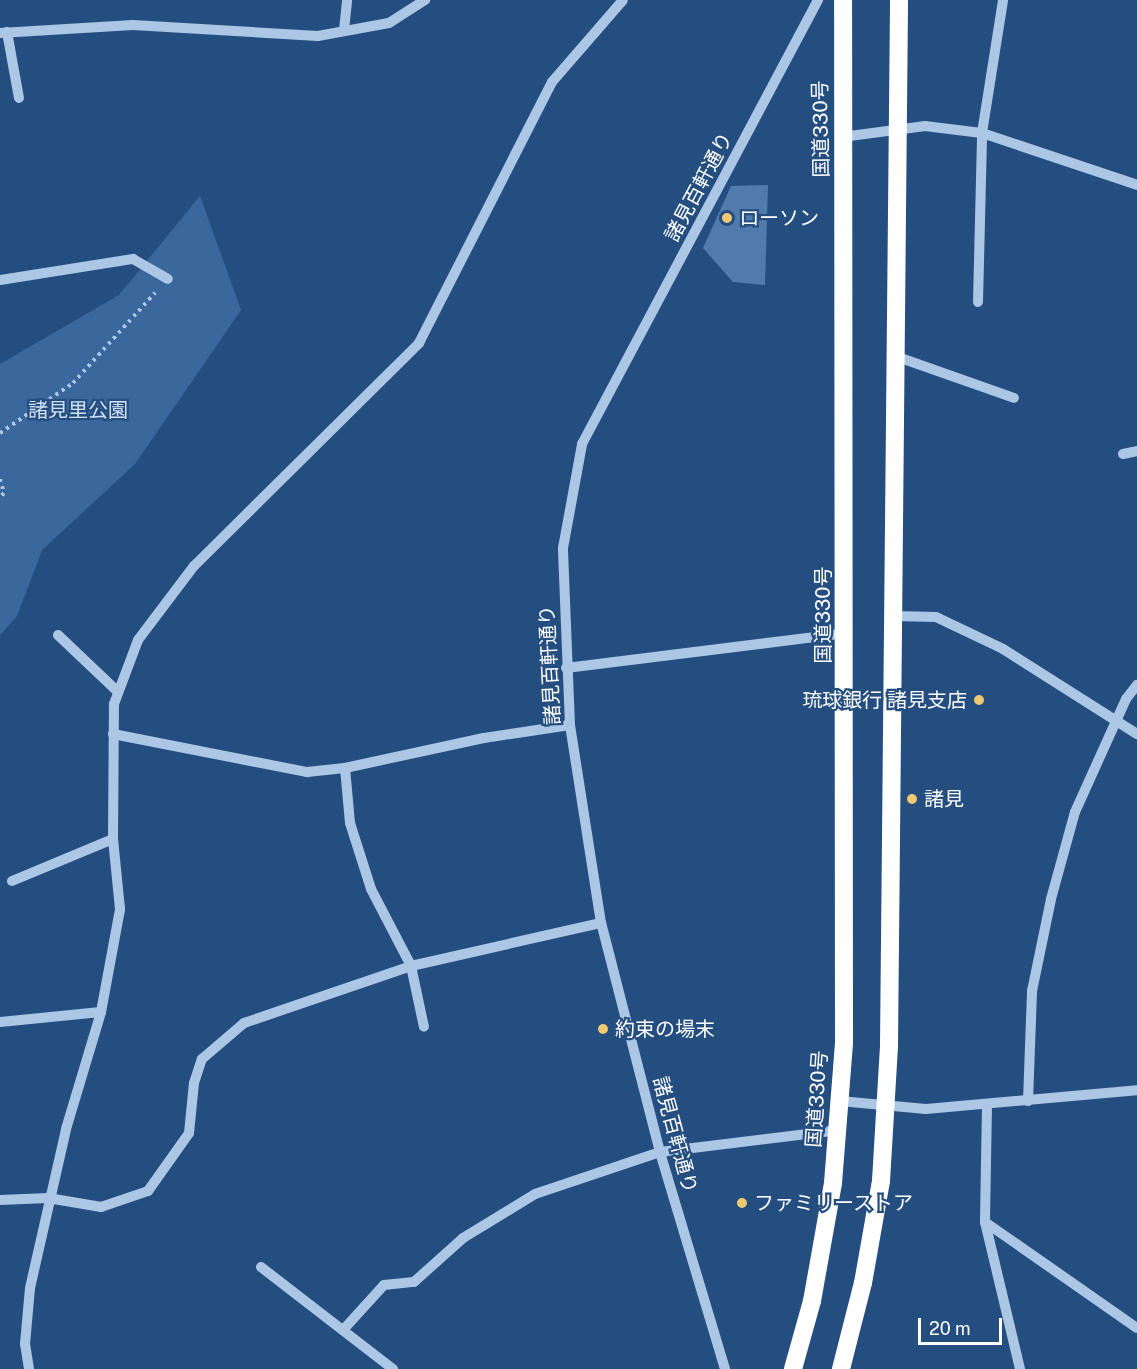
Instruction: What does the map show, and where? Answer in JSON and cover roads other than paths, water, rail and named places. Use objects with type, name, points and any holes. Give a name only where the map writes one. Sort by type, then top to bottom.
[{"type":"highway","name":"国道330号","points":[[792,1369],[812,1301],[833,1183],[840,1101],[846,633],[843,0]]},
{"type":"highway","points":[[841,1369],[863,1283],[881,1181],[885,1107],[894,616],[899,0]]},
{"type":"street","points":[[344,30],[347,0]]},
{"type":"street","points":[[19,98],[4,33],[133,25],[318,36],[389,23],[425,0]]},
{"type":"street","points":[[29,1369],[25,1344],[30,1288],[48,1198],[101,1012],[120,909],[113,839],[113,734],[118,692],[138,640],[194,566],[419,343],[552,82],[623,0]]},
{"type":"street","name":"諸見百軒通り","points":[[724,1369],[660,1152],[602,923],[570,725],[563,548],[582,444],[818,0]]},
{"type":"street","points":[[978,302],[982,133],[1003,0]]},
{"type":"street","points":[[842,137],[925,126],[982,133],[1137,185]]},
{"type":"street","points":[[0,280],[133,259],[168,279]]},
{"type":"street","points":[[895,356],[1014,398]]},
{"type":"street","points":[[1123,454],[1137,451]]},
{"type":"street","points":[[894,616],[936,618],[1003,649],[1137,734]]},
{"type":"street","points":[[566,668],[846,633]]},
{"type":"street","points":[[58,635],[118,692]]},
{"type":"street","points":[[1028,1101],[1032,991],[1051,899],[1075,812],[1119,722],[1126,699],[1137,685]]},
{"type":"street","points":[[113,734],[307,772],[345,768],[484,738],[570,725]]},
{"type":"street","points":[[345,768],[350,823],[371,889],[411,966],[424,1027]]},
{"type":"street","points":[[12,881],[113,839]]},
{"type":"street","points":[[0,1200],[48,1198],[101,1207],[148,1191],[189,1133],[194,1083],[202,1059],[244,1023],[411,966],[602,923]]},
{"type":"street","points":[[0,1022],[101,1012]]},
{"type":"street","points":[[840,1101],[885,1107],[987,1105],[1137,1090]]},
{"type":"street","points":[[987,1105],[985,1222],[1020,1369]]},
{"type":"street","points":[[343,1330],[384,1285],[414,1282],[463,1238],[535,1194],[660,1152],[838,1130]]},
{"type":"street","points":[[985,1222],[1137,1328]]},
{"type":"street","points":[[261,1267],[393,1369]]},
{"type":"place","name":"ローソン","points":[[727,218]]},
{"type":"place","name":"琉球銀行 諸見支店","points":[[979,700]]},
{"type":"place","name":"諸見","points":[[912,799]]},
{"type":"place","name":"約束の場末","points":[[603,1029]]},
{"type":"place","name":"ファミリーストア","points":[[742,1203]]},
{"type":"park label","name":"諸見里公園","points":[[78,410]]}]
